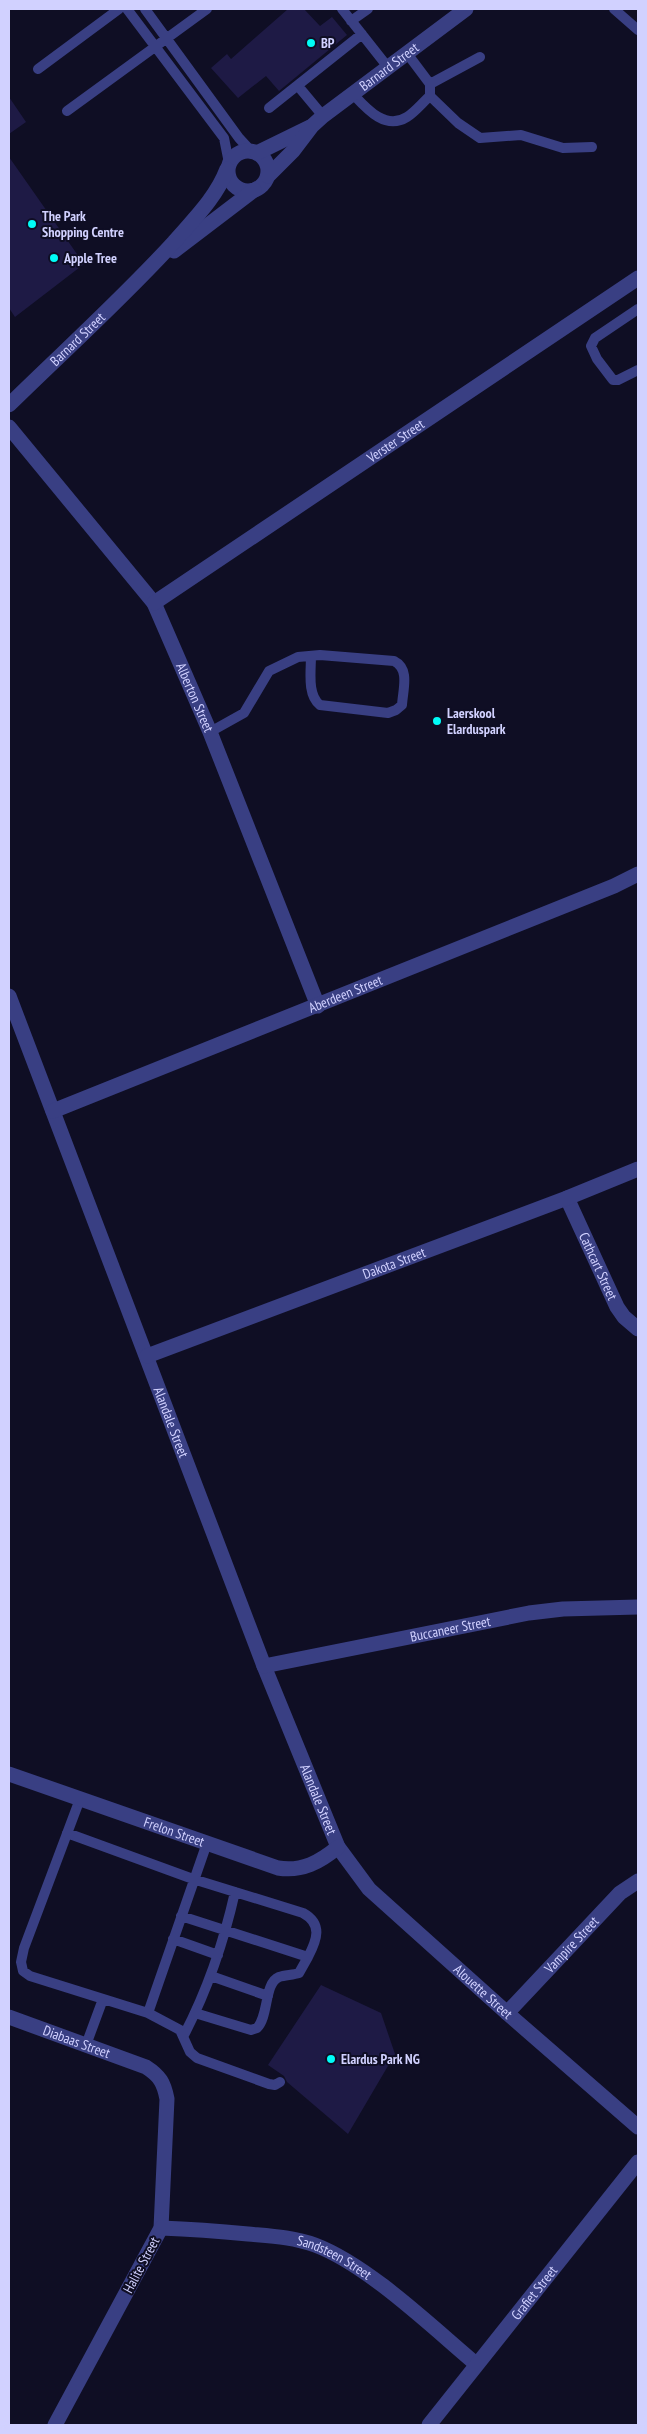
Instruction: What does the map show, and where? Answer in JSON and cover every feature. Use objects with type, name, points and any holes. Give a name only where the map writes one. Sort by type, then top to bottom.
[{"type":"street","name":"Barnard Street","points":[[145,274],[260,187],[268,176],[293,151],[312,126],[323,116],[387,66],[466,9]]},
{"type":"street","name":"Barnard Street","points":[[9,405],[145,274],[211,200],[222,183],[228,166],[238,153],[254,152],[312,126]]},
{"type":"street","points":[[254,152],[266,162],[268,176]]},
{"type":"street","points":[[228,166],[228,176],[235,187],[241,190],[254,190]]},
{"type":"street","name":"Verster Street","points":[[154,603],[638,278]]},
{"type":"street","name":"Alberton Street","points":[[9,427],[154,603],[210,732],[318,1006]]},
{"type":"street","name":"Aberdeen Street","points":[[53,1111],[318,1006],[614,886],[638,874]]},
{"type":"street","name":"Alandale Street","points":[[9,996],[264,1666],[338,1847]]},
{"type":"street","name":"Dakota Street","points":[[147,1356],[567,1198],[638,1169]]},
{"type":"street","name":"Cathcart Street","points":[[567,1198],[617,1307],[624,1317],[638,1329]]},
{"type":"street","name":"Buccaneer Street","points":[[264,1666],[529,1613],[562,1609],[638,1607]]},
{"type":"street","points":[[9,1760],[12,1775]]},
{"type":"street","name":"Frelon Street","points":[[12,1775],[289,1870],[322,1860],[338,1847]]},
{"type":"street","name":"Alouette Street","points":[[338,1847],[369,1889],[638,2127]]},
{"type":"street","name":"Vampire Street","points":[[507,2013],[620,1893],[638,1881]]},
{"type":"street","name":"Diabaas Street","points":[[9,2017],[146,2067]]},
{"type":"street","name":"Halite Street","points":[[55,2425],[161,2228],[165,2085],[158,2074],[146,2067]]},
{"type":"street","name":"Grafiet Street","points":[[429,2425],[638,2162]]},
{"type":"street","name":"Sandsteen Street","points":[[161,2228],[289,2238],[317,2246],[340,2257],[384,2287],[476,2364]]},
{"type":"lane","points":[[38,69],[119,9]]},
{"type":"lane","points":[[127,9],[224,138],[228,166]]},
{"type":"lane","points":[[144,9],[239,138],[254,152]]},
{"type":"lane","points":[[67,111],[167,40],[207,9]]},
{"type":"lane","points":[[342,9],[387,66]]},
{"type":"lane","points":[[351,21],[368,9]]},
{"type":"lane","points":[[614,9],[638,30]]},
{"type":"lane","points":[[269,108],[362,34]]},
{"type":"lane","points":[[406,52],[430,84],[430,96],[458,123],[480,138],[520,135],[563,148],[592,146]]},
{"type":"lane","points":[[430,84],[480,57]]},
{"type":"lane","points":[[298,86],[323,116]]},
{"type":"lane","points":[[352,93],[372,115],[390,122],[406,118],[430,96]]},
{"type":"lane","points":[[638,309],[595,338],[591,346],[596,359],[612,380],[618,380],[638,370]]},
{"type":"lane","points":[[210,732],[244,713],[269,671],[298,657],[311,656],[394,661],[400,664],[405,671],[402,705],[388,713],[320,705],[314,701],[312,693],[311,656]]},
{"type":"lane","points":[[80,1799],[24,1948],[21,1962],[23,1971],[30,1976],[148,2013],[180,2030],[184,2035],[190,2052],[197,2058],[269,2084],[275,2085],[280,2082]]},
{"type":"lane","points":[[67,1833],[193,1879],[309,1917],[318,1930],[308,1957],[299,1973],[278,1978],[272,1984],[266,2012],[260,2025],[251,2030],[195,2013]]},
{"type":"lane","points":[[148,2013],[207,1843]]},
{"type":"lane","points":[[184,2035],[211,1976],[226,1930],[235,1892]]},
{"type":"lane","points":[[181,1916],[308,1957]]},
{"type":"lane","points":[[173,1939],[218,1955]]},
{"type":"lane","points":[[211,1976],[268,1996]]},
{"type":"lane","points":[[86,2045],[103,1999]]},
{"type":"building","points":[[288,9],[304,9],[320,26],[332,17],[347,35],[279,91],[266,76],[238,98],[211,68],[227,54],[231,59]]},
{"type":"building","points":[[9,97],[26,122],[9,134]]},
{"type":"building","name":"The Park Shopping Centre","points":[[9,157],[84,264],[15,317],[9,308]]},
{"type":"building","name":"Elardus Park NG","points":[[321,1985],[381,2013],[395,2054],[348,2134],[287,2082],[284,2076],[268,2065]]},
{"type":"place","name":"BP","points":[[311,43]]},
{"type":"place","name":"The Park Shopping Centre","points":[[32,224]]},
{"type":"place","name":"Apple Tree","points":[[54,258]]},
{"type":"place","name":"Laerskool Elarduspark","points":[[437,721]]},
{"type":"place","name":"Elardus Park NG","points":[[331,2059]]}]
